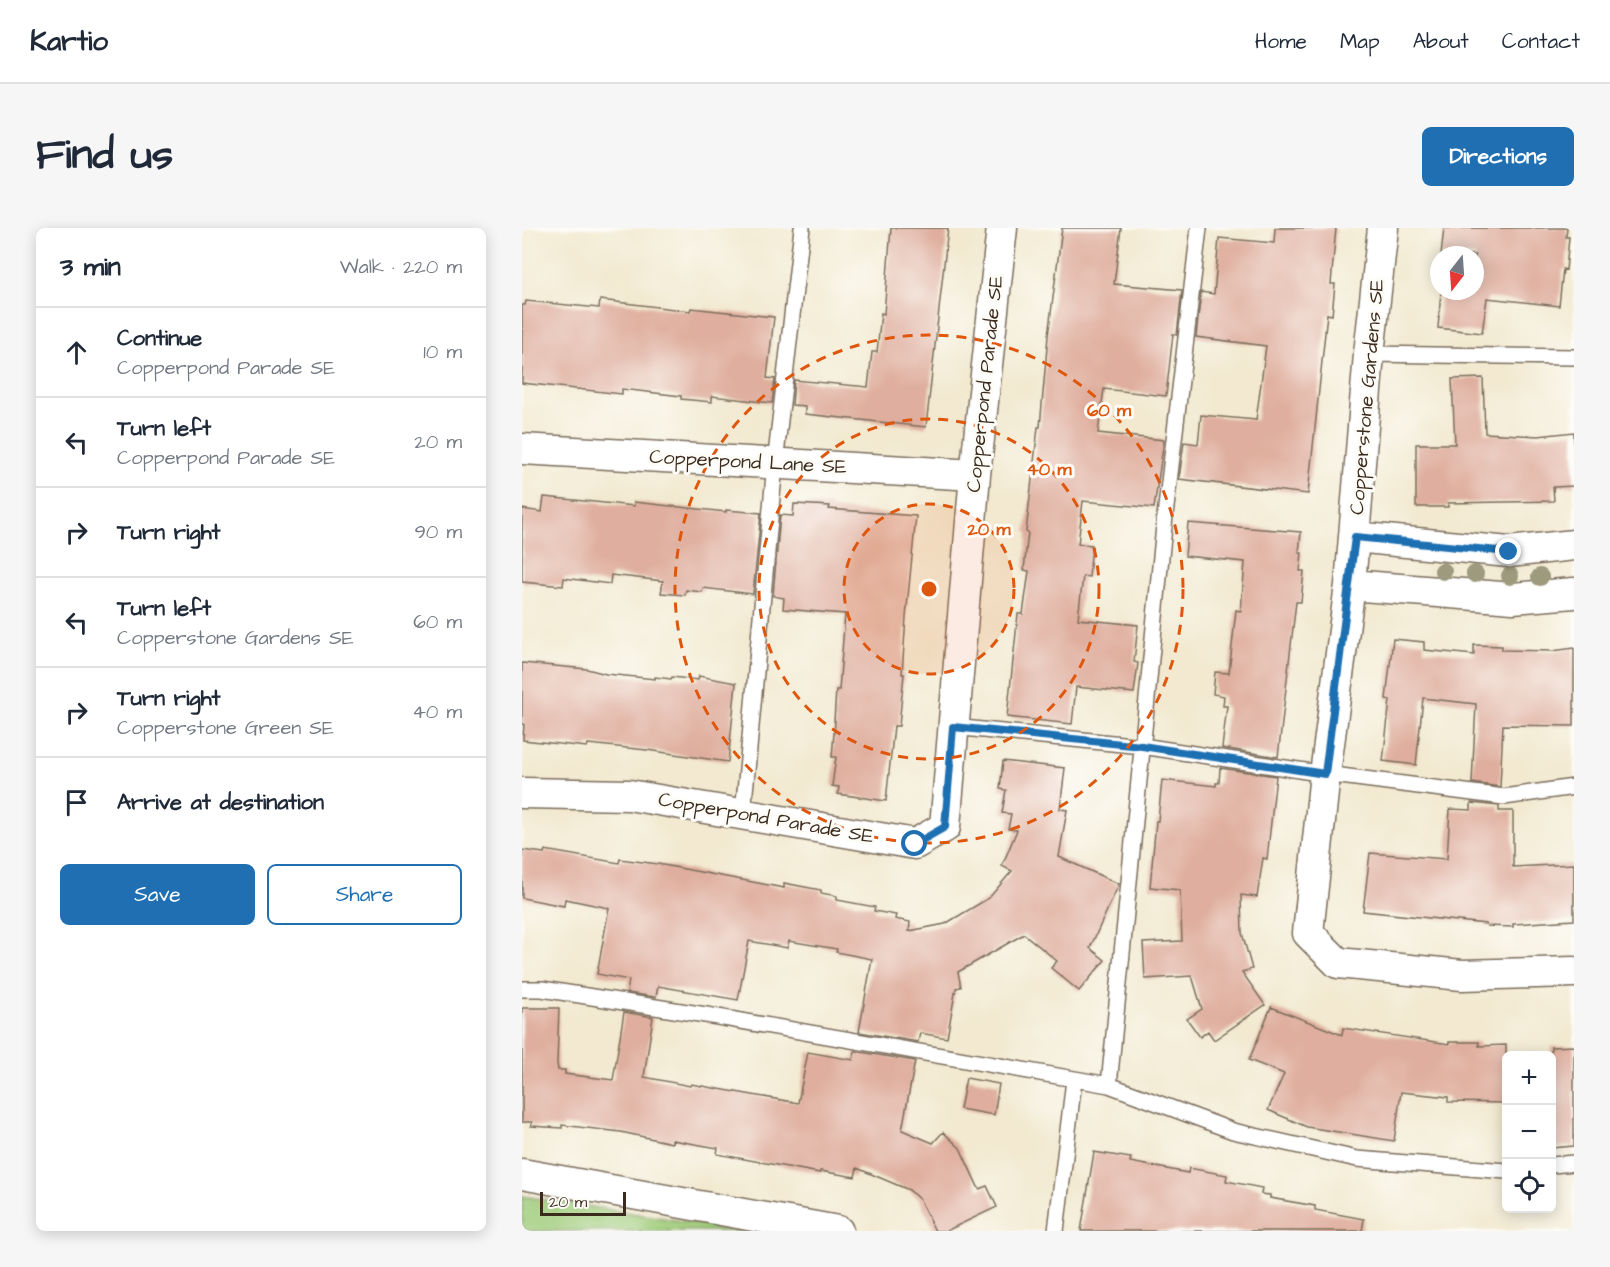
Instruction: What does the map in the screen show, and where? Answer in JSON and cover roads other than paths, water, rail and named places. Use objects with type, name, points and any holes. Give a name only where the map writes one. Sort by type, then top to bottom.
[{"type":"street","name":"Copperpond Parade SE","points":[[522,793],[629,795],[915,844],[945,827],[975,476],[1002,228]]},
{"type":"street","name":"Copperstone Gardens SE","points":[[1383,228],[1369,354],[1350,585],[1325,774],[1308,933],[1338,963],[1462,975],[1574,972]]},
{"type":"street","name":"Copperpond Lane SE","points":[[522,449],[975,476]]},
{"type":"street","points":[[1355,537],[1509,552],[1574,545]]},
{"type":"street","points":[[1350,585],[1513,598],[1574,593]]},
{"type":"street","points":[[522,1174],[838,1231]]},
{"type":"lane","points":[[743,814],[775,464],[802,228]]},
{"type":"lane","points":[[1109,1085],[1165,516],[1199,228]]},
{"type":"lane","points":[[1369,354],[1574,357]]},
{"type":"lane","points":[[953,727],[1142,746],[1325,774],[1504,797],[1574,787]]},
{"type":"lane","points":[[522,989],[542,989],[712,1016],[1109,1085],[1233,1131],[1357,1159],[1502,1171]]},
{"type":"lane","points":[[1056,1231],[1074,1080]]},
{"type":"lane","points":[[1556,1165],[1574,1163]]}]
